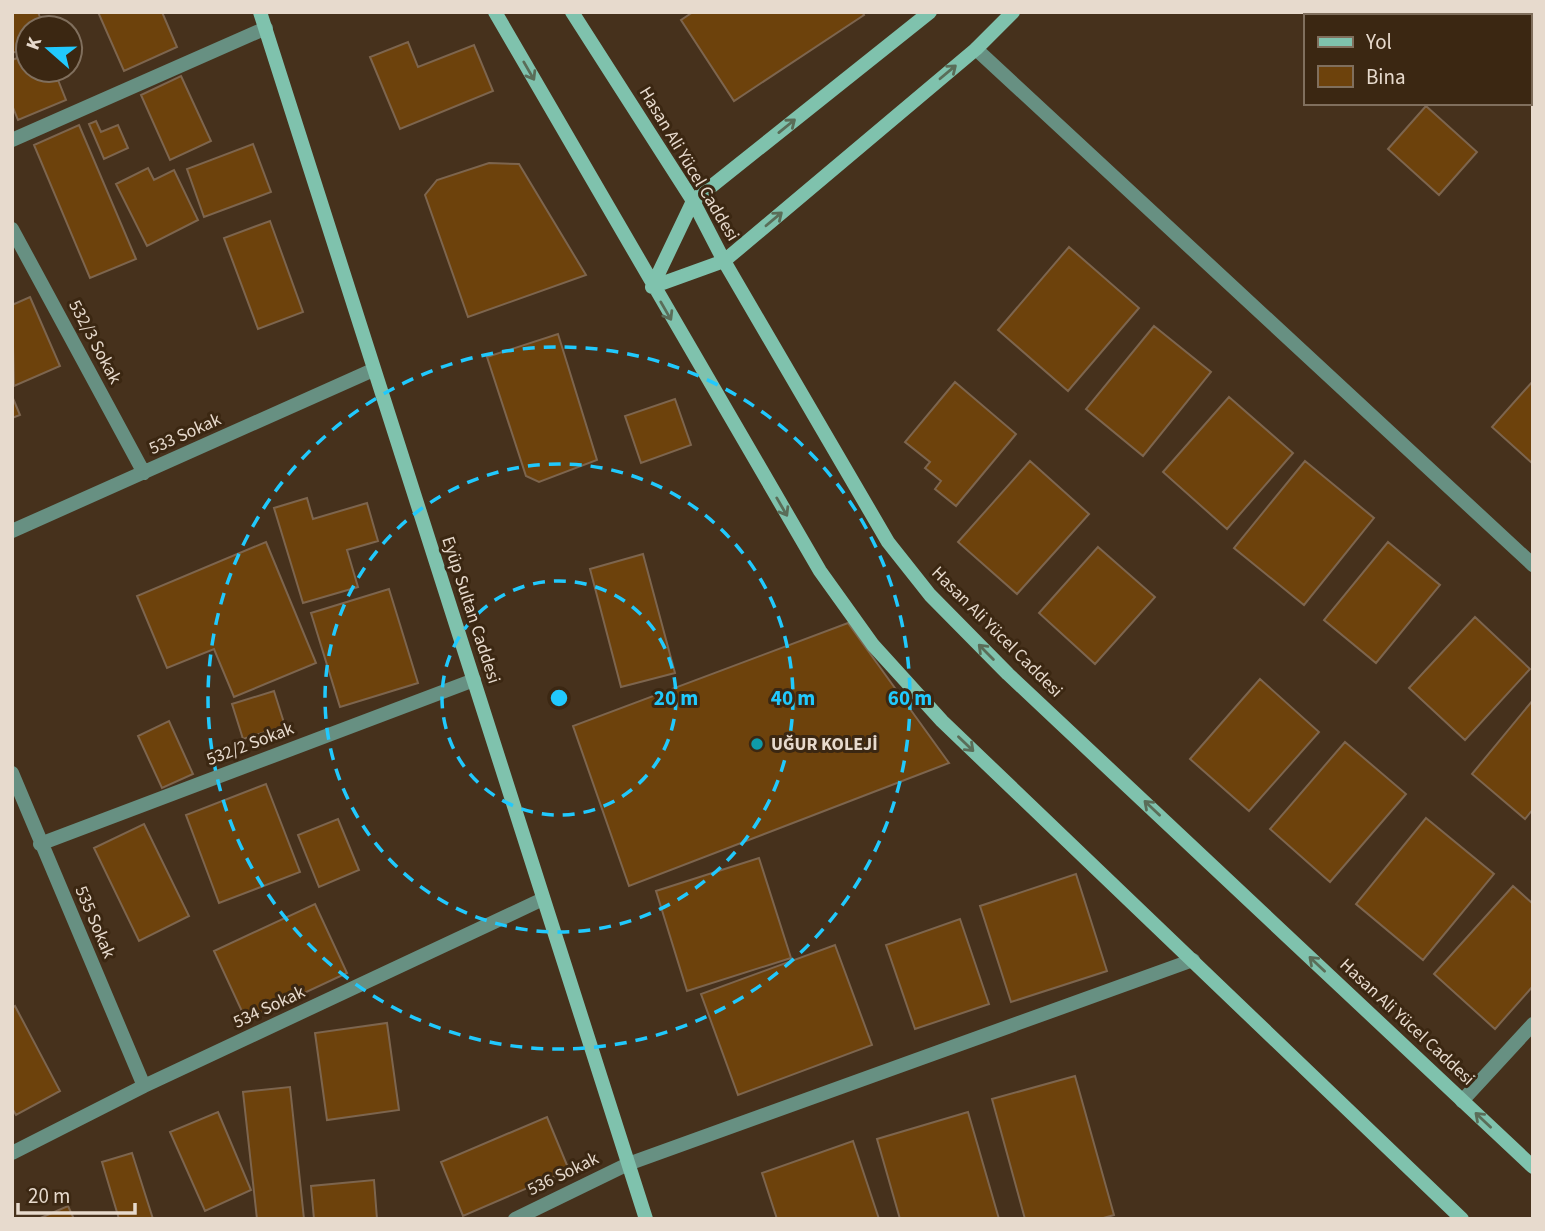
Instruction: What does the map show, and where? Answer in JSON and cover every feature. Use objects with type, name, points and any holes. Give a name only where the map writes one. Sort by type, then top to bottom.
[{"type":"street","name":"Eyüp Sultan Caddesi","points":[[260,12],[646,1219]]},
{"type":"street","points":[[495,12],[808,552],[873,645],[942,721],[1462,1219]]},
{"type":"street","name":"Hasan Ali Yücel Caddesi","points":[[572,12],[693,201],[724,261],[888,542],[930,595],[1008,674],[1533,1167]]},
{"type":"street","points":[[652,287],[693,201],[930,12]]},
{"type":"street","points":[[652,287],[724,261],[976,49],[1013,12]]},
{"type":"street","points":[[12,140],[265,28]]},
{"type":"street","points":[[976,49],[1533,565]]},
{"type":"street","name":"532/3 Sokak","points":[[12,229],[144,473]]},
{"type":"street","name":"533 Sokak","points":[[12,531],[373,370]]},
{"type":"street","name":"532/2 Sokak","points":[[40,844],[474,680]]},
{"type":"street","name":"535 Sokak","points":[[12,773],[144,1086]]},
{"type":"street","name":"534 Sokak","points":[[12,1153],[144,1086],[543,899]]},
{"type":"street","name":"536 Sokak","points":[[515,1219],[628,1164],[1193,960]]},
{"type":"street","points":[[1462,1101],[1533,1024]]},
{"type":"building","points":[[12,12],[38,12],[39,14],[14,14],[12,53]]},
{"type":"building","points":[[98,12],[162,12],[177,47],[124,71]]},
{"type":"building","points":[[693,12],[862,12],[864,15],[734,101],[681,20]]},
{"type":"building","points":[[408,42],[418,67],[474,45],[493,91],[400,129],[370,57]]},
{"type":"building","points":[[14,59],[14,84],[60,84],[66,100],[18,120],[12,105]]},
{"type":"building","points":[[181,76],[211,141],[170,160],[141,95]]},
{"type":"building","points":[[1426,106],[1477,152],[1439,195],[1388,149]]},
{"type":"building","points":[[96,121],[101,132],[118,125],[128,148],[104,159],[89,124]]},
{"type":"building","points":[[79,125],[136,259],[90,278],[34,145]]},
{"type":"building","points":[[253,144],[271,192],[204,217],[187,169]]},
{"type":"building","points":[[489,163],[519,164],[586,275],[468,317],[425,195],[437,180]]},
{"type":"building","points":[[148,168],[154,180],[174,170],[198,220],[147,246],[116,184]]},
{"type":"building","points":[[270,221],[303,312],[258,329],[224,238]]},
{"type":"building","points":[[1069,247],[1139,308],[1068,391],[998,330]]},
{"type":"building","points":[[30,297],[60,366],[14,386],[12,305]]},
{"type":"building","points":[[1154,326],[1211,372],[1143,456],[1086,409]]},
{"type":"building","points":[[558,334],[597,460],[539,482],[526,476],[487,357]]},
{"type":"building","points":[[1533,381],[1533,464],[1492,427]]},
{"type":"building","points":[[955,382],[1016,434],[956,506],[935,489],[941,481],[925,468],[930,462],[905,442]]},
{"type":"building","points":[[12,396],[20,415],[12,418]]},
{"type":"building","points":[[1229,397],[1293,453],[1227,529],[1163,472]]},
{"type":"building","points":[[675,399],[691,445],[641,463],[625,416]]},
{"type":"building","points":[[1030,461],[1089,514],[1017,594],[958,542]]},
{"type":"building","points":[[1305,461],[1374,518],[1304,605],[1234,548]]},
{"type":"building","points":[[307,498],[313,519],[367,503],[378,541],[347,550],[358,587],[303,603],[274,508]]},
{"type":"building","points":[[266,542],[316,663],[234,697],[214,649],[167,668],[137,596]]},
{"type":"building","points":[[1388,542],[1440,585],[1376,663],[1324,620]]},
{"type":"building","points":[[1098,547],[1155,597],[1095,664],[1039,613]]},
{"type":"building","points":[[643,554],[675,673],[621,687],[590,569]]},
{"type":"building","points":[[389,589],[418,683],[340,707],[311,613]]},
{"type":"building","points":[[1475,617],[1530,669],[1465,740],[1409,688]]},
{"type":"building","name":"UĞUR KOLEJİ","points":[[848,623],[949,763],[629,886],[573,726]]},
{"type":"building","points":[[1260,679],[1319,732],[1249,811],[1190,759]]},
{"type":"building","points":[[274,691],[285,726],[243,739],[232,704]]},
{"type":"building","points":[[1533,700],[1533,809],[1525,819],[1472,774]]},
{"type":"building","points":[[169,721],[193,774],[162,788],[138,736]]},
{"type":"building","points":[[1345,742],[1406,794],[1330,882],[1270,829]]},
{"type":"building","points":[[266,784],[300,872],[219,903],[186,815]]},
{"type":"building","points":[[1426,818],[1494,874],[1423,960],[1356,904]]},
{"type":"building","points":[[338,819],[359,870],[319,887],[298,835]]},
{"type":"building","points":[[144,824],[189,916],[139,941],[94,848]]},
{"type":"building","points":[[759,858],[791,958],[687,991],[656,891]]},
{"type":"building","points":[[1076,874],[1107,971],[1011,1002],[980,906]]},
{"type":"building","points":[[1513,886],[1533,904],[1533,986],[1495,1029],[1434,974]]},
{"type":"building","points":[[315,904],[347,973],[246,1020],[214,951]]},
{"type":"building","points":[[960,919],[989,1004],[915,1029],[886,945]]},
{"type":"building","points":[[835,945],[872,1045],[738,1095],[701,994]]},
{"type":"building","points":[[15,1006],[60,1091],[16,1115],[12,1108],[12,1008]]},
{"type":"building","points":[[387,1023],[399,1110],[327,1120],[315,1033]]},
{"type":"building","points":[[1075,1076],[1114,1215],[1100,1219],[1025,1219],[992,1099]]},
{"type":"building","points":[[290,1087],[304,1219],[257,1219],[243,1092]]},
{"type":"building","points":[[218,1112],[251,1190],[205,1211],[170,1132]]},
{"type":"building","points":[[968,1112],[999,1219],[900,1219],[877,1139]]},
{"type":"building","points":[[547,1117],[569,1170],[463,1216],[441,1162]]},
{"type":"building","points":[[853,1141],[879,1219],[777,1219],[762,1173]]},
{"type":"building","points":[[132,1153],[153,1219],[119,1219],[102,1162]]},
{"type":"building","points":[[374,1180],[377,1219],[314,1219],[311,1186]]},
{"type":"building","points":[[68,1206],[74,1219],[38,1219]]},
{"type":"place","name":"UĞUR KOLEJİ","points":[[757,744]]}]
